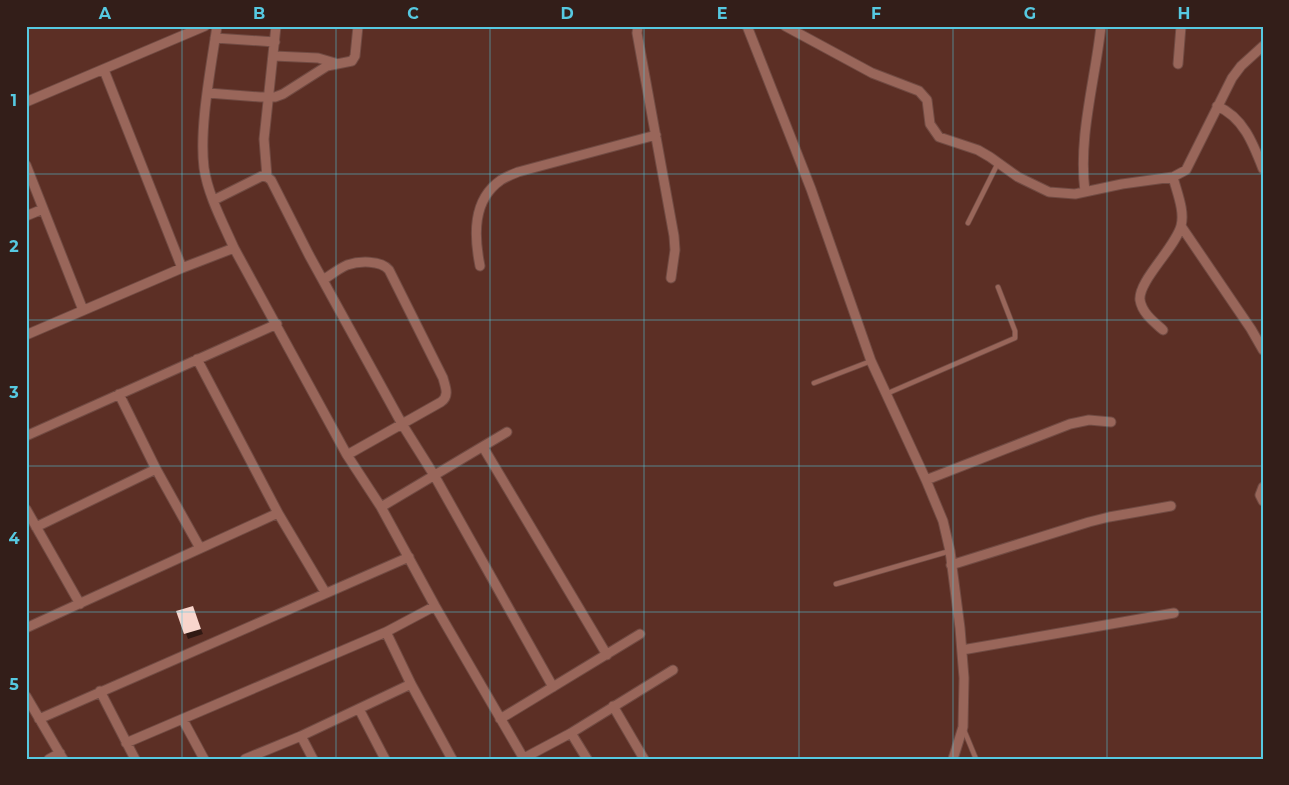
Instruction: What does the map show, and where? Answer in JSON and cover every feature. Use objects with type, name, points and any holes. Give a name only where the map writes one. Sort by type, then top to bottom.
[{"type":"street","points":[[26,102],[205,26]]},
{"type":"street","points":[[216,26],[204,133],[204,158],[206,175],[214,200],[234,248],[348,455],[381,507],[435,606],[524,759],[571,733],[674,670]]},
{"type":"street","points":[[267,177],[264,139],[276,26]]},
{"type":"street","points":[[274,56],[318,58],[335,63],[348,62],[354,59],[358,26]]},
{"type":"street","points":[[638,26],[637,33],[675,243],[671,278]]},
{"type":"street","points":[[747,26],[811,190],[871,361],[926,480],[943,522],[950,551],[962,650],[963,727],[953,759]]},
{"type":"street","points":[[785,26],[865,70],[918,90],[927,100],[930,124],[939,137],[978,150],[1018,177],[1049,192],[1075,194],[1122,184],[1173,177],[1186,170],[1232,78],[1241,66],[1263,46]]},
{"type":"street","points":[[1085,192],[1083,148],[1101,26]]},
{"type":"street","points":[[1178,64],[1181,26]]},
{"type":"street","points":[[215,38],[275,42]]},
{"type":"street","points":[[208,93],[268,97],[283,94],[335,63]]},
{"type":"street","points":[[104,70],[182,268]]},
{"type":"street","points":[[1217,106],[1234,116],[1244,128],[1259,150],[1263,169]]},
{"type":"street","points":[[480,266],[475,243],[477,219],[490,190],[501,180],[518,172],[656,135]]},
{"type":"street","points":[[26,166],[83,310]]},
{"type":"street","points":[[214,200],[262,176],[271,180],[402,424],[434,476],[553,687]]},
{"type":"street","points":[[1163,330],[1147,316],[1140,299],[1148,279],[1174,242],[1181,226],[1181,207],[1173,177]]},
{"type":"street","points":[[26,216],[43,209]]},
{"type":"street","points":[[1181,226],[1251,329],[1263,350]]},
{"type":"street","points":[[26,335],[182,268],[234,248]]},
{"type":"street","points":[[323,280],[339,269],[354,263],[382,264],[390,270],[443,378],[446,392],[444,400],[441,402],[348,455]]},
{"type":"street","points":[[26,436],[277,324]]},
{"type":"street","points":[[198,359],[278,513],[325,592]]},
{"type":"street","points":[[119,394],[156,469],[200,548]]},
{"type":"street","points":[[926,480],[1070,424],[1090,420],[1111,422]]},
{"type":"street","points":[[381,507],[507,432]]},
{"type":"street","points":[[483,447],[607,655]]},
{"type":"street","points":[[36,527],[156,469]]},
{"type":"street","points":[[1263,487],[1260,495],[1263,501]]},
{"type":"street","points":[[951,565],[1089,522],[1170,506]]},
{"type":"street","points":[[26,509],[80,604]]},
{"type":"street","points":[[26,628],[278,513]]},
{"type":"street","points":[[40,719],[325,592],[409,557]]},
{"type":"street","points":[[126,743],[386,632],[435,606]]},
{"type":"street","points":[[962,650],[1174,613]]},
{"type":"street","points":[[386,632],[411,684],[452,759]]},
{"type":"street","points":[[500,719],[640,634]]},
{"type":"street","points":[[245,759],[301,736],[411,684]]},
{"type":"street","points":[[100,691],[135,759]]},
{"type":"street","points":[[26,696],[61,756],[49,759]]},
{"type":"street","points":[[614,706],[644,759]]},
{"type":"street","points":[[359,709],[384,759]]},
{"type":"street","points":[[183,720],[204,759]]},
{"type":"street","points":[[571,733],[587,759]]},
{"type":"street","points":[[301,736],[313,759]]},
{"type":"lane","points":[[968,223],[998,163]]},
{"type":"lane","points":[[886,394],[1015,338],[1015,331],[998,287]]},
{"type":"lane","points":[[814,383],[871,361]]},
{"type":"lane","points":[[836,584],[950,551]]},
{"type":"lane","points":[[963,727],[976,759]]},
{"type":"building","points":[[193,606],[201,629],[184,634],[176,611]]}]
